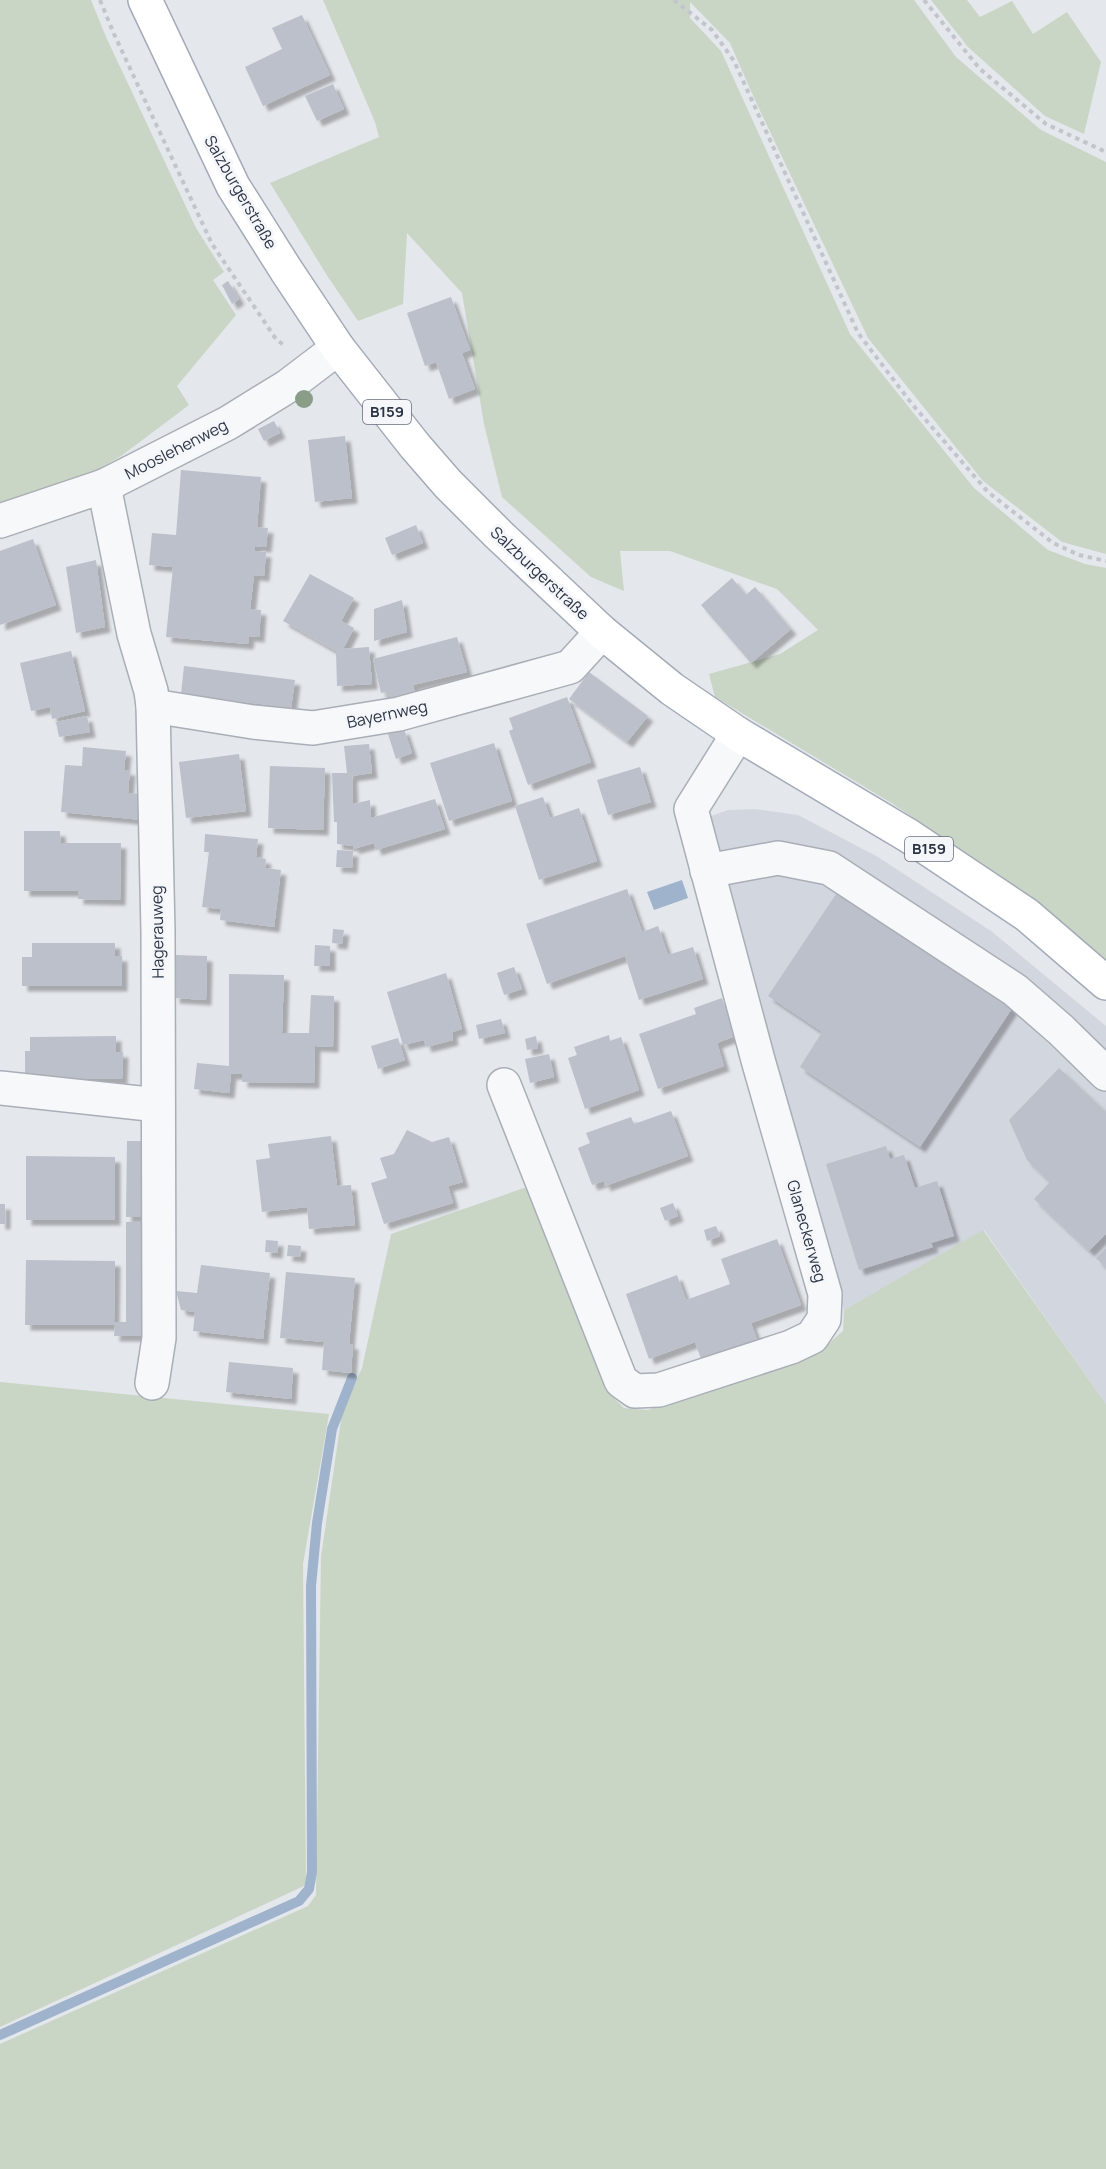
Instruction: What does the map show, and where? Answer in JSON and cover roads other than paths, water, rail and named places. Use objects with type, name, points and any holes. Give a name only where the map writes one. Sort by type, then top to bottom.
[{"type":"main road","name":"Salzburgerstraße","points":[[144,0],[233,186],[338,348],[386,411],[448,484],[603,632],[672,689],[738,734],[909,836],[1027,915],[1106,983]]},
{"type":"street","name":"Mooslehenweg","points":[[0,521],[104,486],[228,423],[288,386],[338,348]]},
{"type":"street","name":"Hagerauweg","points":[[104,486],[134,634],[152,691],[153,706],[158,944],[159,1338],[152,1383]]},
{"type":"street","name":"Bayernweg","points":[[153,706],[253,722],[313,728],[378,718],[570,667],[603,632]]},
{"type":"street","name":"Glaneckerweg","points":[[504,1085],[621,1381],[635,1391],[659,1390],[791,1347],[812,1336],[824,1319],[825,1294],[758,1060],[691,809],[738,734]]},
{"type":"street","points":[[708,871],[778,858],[830,868],[1015,990],[1061,1030],[1106,1074]]},
{"type":"street","points":[[0,1088],[158,1105]]},
{"type":"water","points":[[682,880],[688,898],[654,910],[647,892]]},
{"type":"waterway","points":[[0,2035],[299,1901],[309,1889],[312,1872],[311,1586],[317,1523],[332,1429],[352,1378]]}]
